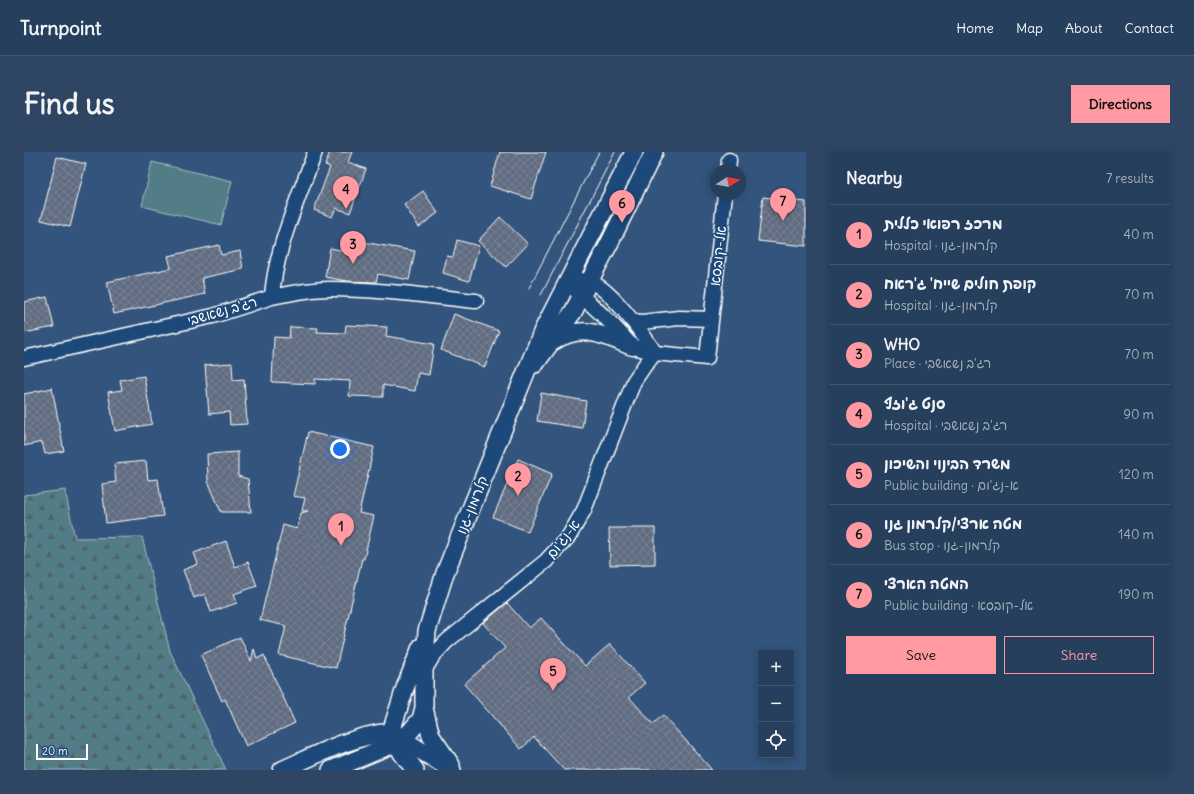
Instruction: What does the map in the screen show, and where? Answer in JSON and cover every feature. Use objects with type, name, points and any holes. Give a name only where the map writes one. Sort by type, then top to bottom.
[{"type":"street","name":"רג'ב נשאשבי","points":[[24,358],[213,316],[272,297],[273,279],[280,251],[315,152]]},
{"type":"street","name":"קלרמון-גנו","points":[[397,738],[404,688],[427,631],[445,573],[522,381],[543,330],[634,152]]},
{"type":"street","name":"קלרמון-גנו","points":[[522,381],[573,312],[654,152]]},
{"type":"street","name":"אל-קובסא","points":[[631,346],[655,353],[707,358],[724,200]]},
{"type":"street","points":[[569,280],[589,281],[612,298],[634,321],[655,353]]},
{"type":"street","points":[[569,280],[580,297],[594,307],[616,328],[645,365]]},
{"type":"street","points":[[272,297],[300,291],[329,289],[407,293],[476,301]]},
{"type":"street","points":[[634,321],[647,322],[696,318],[711,319]]},
{"type":"street","points":[[552,342],[570,333],[585,331],[608,336],[631,346]]},
{"type":"street","name":"א-נג'ום","points":[[424,672],[433,656],[447,641],[554,554],[569,536],[584,510],[629,393],[645,365],[655,353]]},
{"type":"street","name":"קלרמון-גנו","points":[[397,738],[418,723],[424,708],[424,672],[427,631]]},
{"type":"street","points":[[424,708],[431,736],[454,770]]},
{"type":"street","points":[[282,770],[347,740],[367,735],[397,738],[454,770]]},
{"type":"street","points":[[331,770],[397,738]]},
{"type":"street","points":[[397,738],[415,770]]},
{"type":"green space","points":[[152,162],[232,181],[221,225],[142,206]]},
{"type":"green space","points":[[65,490],[75,538],[142,537],[170,651],[226,770],[24,770],[24,495]]},
{"type":"building","points":[[330,152],[352,152],[348,162],[366,169],[350,213],[336,208],[332,217],[314,210],[330,167],[325,165]]},
{"type":"building","points":[[500,152],[546,152],[531,199],[490,186]]},
{"type":"building","points":[[57,157],[86,164],[70,227],[41,220]]},
{"type":"building","points":[[423,191],[438,213],[419,227],[404,205]]},
{"type":"building","points":[[763,197],[806,202],[806,246],[758,241]]},
{"type":"building","points":[[500,217],[528,244],[506,267],[478,241]]},
{"type":"building","points":[[351,240],[415,251],[409,280],[378,274],[376,282],[347,281],[325,277],[330,248],[349,252]]},
{"type":"building","points":[[457,240],[479,246],[469,281],[443,273],[447,256],[453,257]]},
{"type":"building","points":[[219,245],[221,255],[240,251],[243,269],[202,278],[205,294],[114,314],[107,282],[171,268],[168,256]]},
{"type":"building","points":[[47,297],[54,327],[24,333],[24,302]]},
{"type":"building","points":[[454,314],[499,331],[485,367],[441,350]]},
{"type":"building","points":[[346,325],[387,327],[386,336],[434,344],[429,375],[418,373],[415,391],[383,385],[383,397],[349,396],[350,381],[315,379],[315,384],[272,382],[274,337],[289,338],[290,327],[318,328],[317,332],[345,333]]},
{"type":"building","points":[[232,363],[233,380],[244,379],[247,424],[230,425],[229,412],[209,414],[205,365]]},
{"type":"building","points":[[144,376],[152,424],[115,431],[108,392],[122,390],[120,380]]},
{"type":"building","points":[[52,388],[64,451],[45,454],[42,442],[24,446],[24,394]]},
{"type":"building","points":[[541,393],[586,401],[582,428],[537,421]]},
{"type":"building","points":[[308,432],[374,447],[359,513],[374,516],[364,559],[362,559],[336,668],[279,655],[286,626],[260,620],[283,525],[297,529],[301,513],[308,511],[302,511],[305,498],[293,496]]},
{"type":"building","points":[[238,452],[238,476],[248,479],[251,512],[221,512],[208,481],[207,454]]},
{"type":"building","points":[[518,459],[552,474],[528,532],[493,517]]},
{"type":"building","points":[[146,461],[148,480],[158,479],[163,516],[106,523],[102,484],[116,482],[114,464]]},
{"type":"building","points":[[609,528],[655,528],[655,564],[610,565]]},
{"type":"building","points":[[226,541],[235,567],[248,562],[257,586],[234,594],[237,603],[211,612],[205,594],[194,598],[183,570],[198,564],[194,553]]},
{"type":"building","points":[[507,603],[529,628],[541,618],[585,666],[610,644],[645,683],[629,697],[653,724],[663,715],[712,770],[564,770],[534,737],[521,749],[464,684],[505,648],[483,623]]},
{"type":"building","points":[[240,637],[251,661],[254,649],[257,659],[264,655],[295,723],[246,746],[225,699],[222,701],[201,655]]},
{"type":"tram line","points":[[529,288],[599,152]]},
{"type":"tram line","points":[[541,295],[615,152]]},
{"type":"place","name":"סנט ג'וזף","points":[[346,209]]},
{"type":"place","name":"המטה הארצי","points":[[783,221]]},
{"type":"place","name":"מטה ארצי/קלרמון גנו","points":[[622,223]]},
{"type":"place","name":"WHO","points":[[353,264]]},
{"type":"place","name":"קופת חולים שייח' ג'ראח","points":[[518,496]]},
{"type":"place","name":"מרכז רפואי כללית","points":[[341,546]]},
{"type":"place","name":"משרד הבינוי והשיכון","points":[[553,691]]}]
